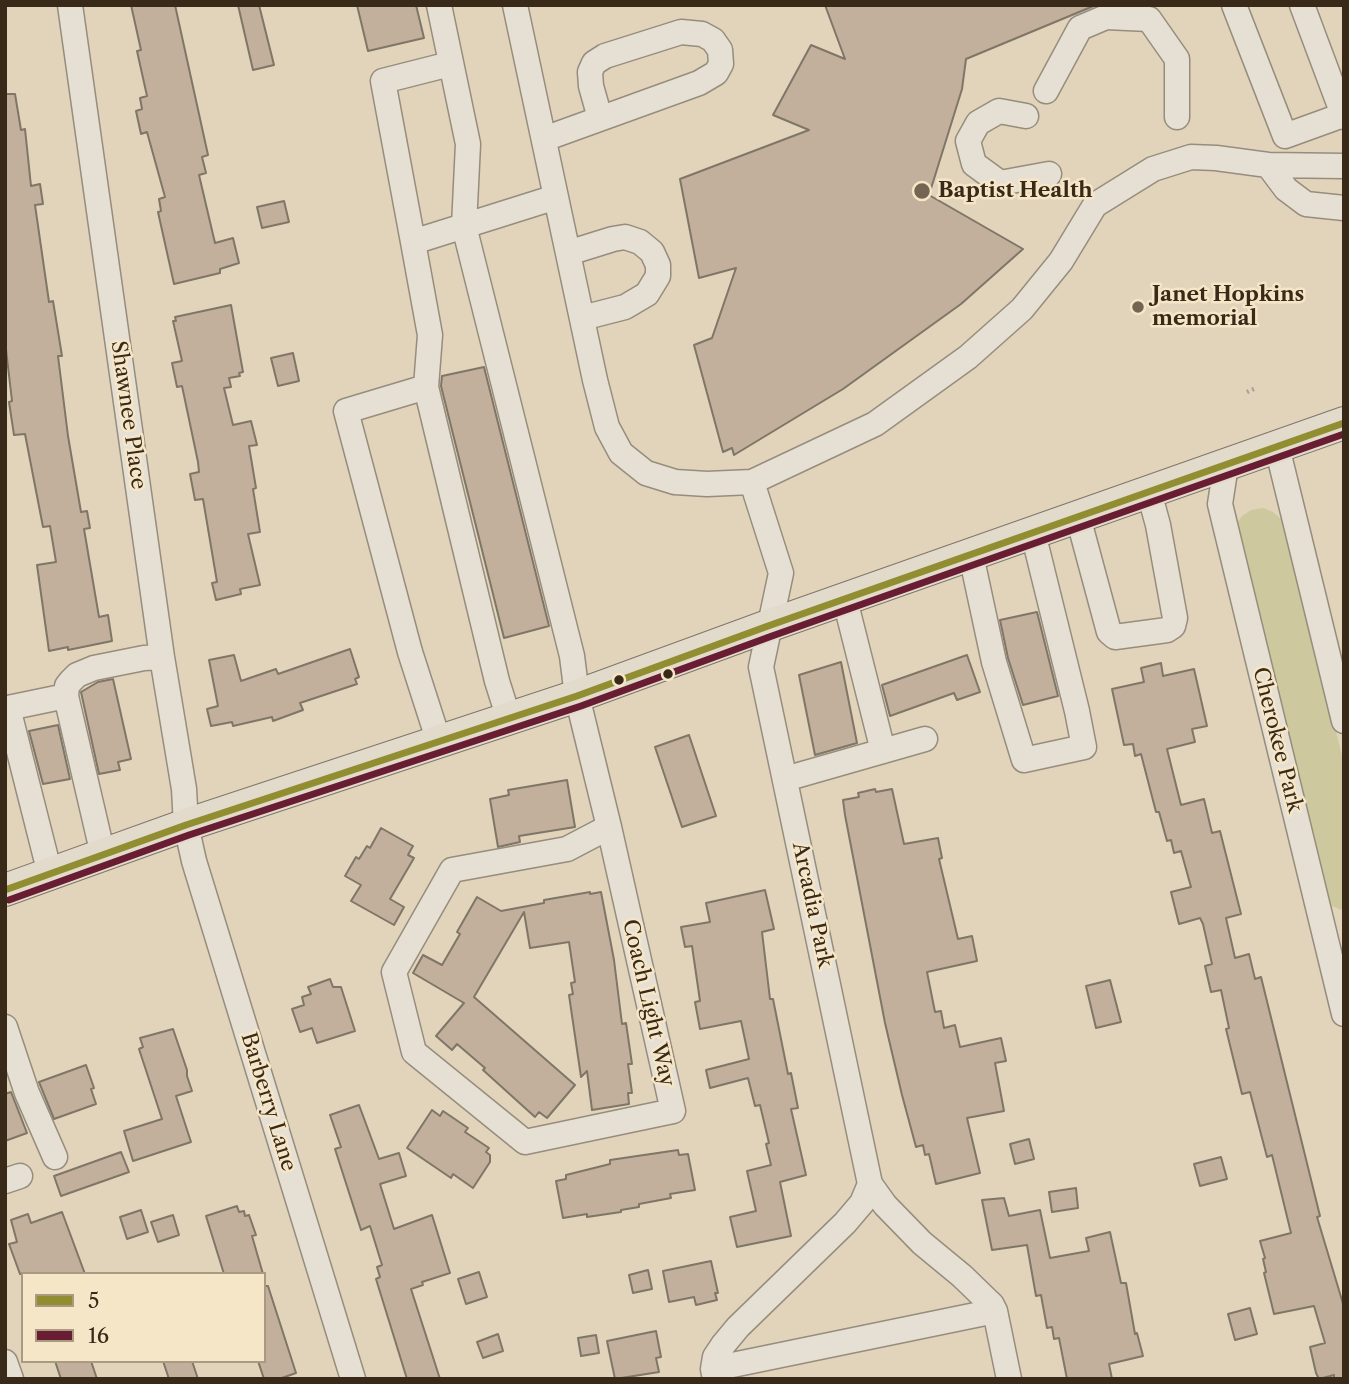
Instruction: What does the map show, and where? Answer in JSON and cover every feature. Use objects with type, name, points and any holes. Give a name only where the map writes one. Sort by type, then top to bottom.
[{"type":"main road","points":[[5,890],[186,825],[577,696],[1344,423]]},
{"type":"street","name":"Shawnee Place","points":[[70,5],[162,657],[184,789],[186,825]]},
{"type":"street","name":"Coach Light Way","points":[[439,5],[467,144],[464,226],[572,656],[577,696],[608,827],[673,1111],[525,1142],[414,1052],[394,972],[452,870],[567,849],[608,827]]},
{"type":"street","points":[[515,5],[607,427],[621,453],[646,473],[675,482],[752,482],[875,424],[968,357],[1022,309],[1061,261],[1095,205],[1153,169],[1191,157],[1268,165],[1344,166]]},
{"type":"street","points":[[1234,5],[1285,135],[1343,116],[1302,5]]},
{"type":"street","points":[[1046,91],[1080,28],[1106,17],[1149,19],[1177,59],[1177,117]]},
{"type":"street","points":[[544,139],[699,83],[716,73],[721,64],[720,50],[713,40],[702,34],[681,32],[606,56],[594,63],[590,72],[600,118]]},
{"type":"street","points":[[450,64],[383,81],[430,335],[426,387],[493,667],[509,719]]},
{"type":"street","points":[[1026,116],[999,111],[978,124],[968,141],[974,164],[1000,183],[1049,174]]},
{"type":"street","points":[[1268,165],[1286,189],[1306,204],[1344,208]]},
{"type":"street","points":[[413,242],[556,197]]},
{"type":"street","points":[[568,253],[625,237],[640,242],[652,252],[658,265],[658,276],[647,294],[625,307],[582,318]]},
{"type":"street","points":[[426,387],[346,411],[410,652],[439,742]]},
{"type":"street","points":[[1277,447],[1344,721]]},
{"type":"street","name":"Cherokee Park","points":[[1226,465],[1220,504],[1334,929],[1344,1014]]},
{"type":"street","name":"Arcadia Park","points":[[752,482],[780,573],[761,667],[870,1184],[885,1205],[922,1243],[962,1276],[996,1311]]},
{"type":"street","points":[[1078,517],[1109,632],[1115,637],[1167,630],[1173,626],[1175,618],[1158,525],[1149,492]]},
{"type":"street","points":[[971,555],[995,662],[1024,760],[1084,747],[1033,533]]},
{"type":"street","points":[[845,600],[883,751]]},
{"type":"street","points":[[103,855],[66,696],[67,686],[77,675],[94,668],[162,657]]},
{"type":"street","points":[[50,874],[8,708],[66,696]]},
{"type":"street","points":[[785,779],[925,739]]},
{"type":"street","name":"Barberry Lane","points":[[186,825],[194,861],[353,1379]]},
{"type":"street","points":[[5,1027],[27,1093],[55,1157]]},
{"type":"street","points":[[870,1184],[862,1203],[845,1223],[738,1327],[715,1357],[714,1374],[996,1311],[1009,1379]]},
{"type":"street","points":[[5,1362],[11,1379]]},
{"type":"path","points":[[1247,392],[1256,388]]},
{"type":"shaded area","points":[[1263,508],[1281,519],[1344,763],[1344,911],[1332,906],[1324,896],[1236,524],[1251,510]]},
{"type":"building","points":[[131,5],[175,5],[208,155],[202,157],[206,173],[199,175],[215,243],[233,238],[239,263],[220,269],[220,273],[174,284],[158,212],[161,211],[159,199],[165,197],[147,132],[141,134],[136,111],[142,109],[140,98],[147,96]]},
{"type":"building","points":[[238,5],[259,5],[274,65],[253,70]]},
{"type":"building","points":[[357,5],[416,5],[424,38],[368,51]]},
{"type":"building","points":[[825,5],[1096,5],[966,59],[962,89],[929,195],[1023,249],[961,304],[843,389],[734,455],[732,448],[723,452],[694,345],[712,338],[736,268],[699,278],[680,179],[809,130],[773,115],[811,45],[845,59]]},
{"type":"building","points":[[5,94],[15,94],[21,130],[25,129],[31,186],[40,184],[43,204],[35,205],[49,302],[53,301],[62,356],[58,356],[68,436],[81,512],[87,511],[90,528],[84,529],[99,617],[108,615],[112,641],[68,650],[68,647],[49,651],[37,565],[56,562],[50,526],[43,527],[25,434],[14,435],[9,402],[12,401],[5,341]]},
{"type":"building","points":[[284,201],[289,222],[262,228],[257,207]]},
{"type":"building","points":[[231,305],[243,372],[239,373],[240,376],[229,378],[231,387],[224,388],[233,425],[251,421],[257,445],[249,446],[260,532],[248,534],[260,585],[240,589],[241,594],[216,600],[212,583],[217,582],[203,499],[195,500],[190,474],[199,472],[198,462],[182,386],[177,387],[172,363],[182,361],[173,321],[176,321],[175,317]]},
{"type":"building","points":[[293,353],[299,381],[278,386],[271,358]]},
{"type":"building","points":[[484,367],[549,626],[504,638],[441,386],[442,376]]},
{"type":"building","points":[[1037,612],[1058,696],[1023,705],[1008,658],[1000,620]]},
{"type":"building","points":[[350,649],[359,677],[355,679],[357,684],[300,703],[303,710],[273,721],[272,717],[233,726],[232,722],[211,726],[207,709],[218,706],[209,660],[234,655],[241,681],[276,669],[278,674]]},
{"type":"building","points":[[967,655],[980,692],[957,700],[954,693],[890,716],[882,685]]},
{"type":"building","points":[[841,662],[857,743],[815,755],[799,675]]},
{"type":"building","points":[[1161,663],[1163,676],[1194,669],[1207,726],[1192,729],[1195,742],[1167,749],[1181,805],[1204,799],[1212,833],[1220,831],[1241,914],[1226,918],[1235,958],[1249,954],[1255,979],[1261,977],[1320,1216],[1317,1217],[1344,1307],[1344,1379],[1334,1379],[1334,1375],[1319,1379],[1316,1373],[1310,1347],[1325,1343],[1314,1306],[1274,1314],[1260,1241],[1291,1233],[1272,1155],[1267,1157],[1250,1092],[1242,1094],[1226,1029],[1229,1028],[1221,990],[1211,992],[1205,966],[1212,964],[1203,924],[1200,918],[1179,924],[1171,892],[1191,887],[1181,851],[1174,853],[1171,840],[1167,841],[1159,812],[1156,812],[1141,754],[1135,756],[1133,744],[1124,745],[1112,689],[1144,682],[1141,668]]},
{"type":"building","points":[[113,679],[131,759],[118,762],[120,770],[99,774],[81,692],[98,682]]},
{"type":"building","points":[[58,725],[70,779],[43,784],[29,731]]},
{"type":"building","points":[[689,735],[716,816],[682,827],[655,747]]},
{"type":"building","points":[[567,780],[575,827],[519,836],[520,842],[498,847],[490,799],[509,795],[508,790]]},
{"type":"building","points":[[875,789],[876,792],[892,789],[904,844],[938,838],[942,858],[939,859],[958,939],[972,936],[977,961],[927,972],[935,1012],[941,1011],[944,1028],[955,1025],[960,1047],[1001,1038],[1006,1061],[995,1063],[1004,1111],[967,1118],[980,1173],[936,1184],[929,1154],[925,1155],[923,1145],[916,1147],[902,1095],[885,1023],[845,815],[843,800],[859,797],[858,793]]},
{"type":"building","points":[[381,828],[413,846],[408,855],[414,858],[390,899],[404,907],[394,925],[351,901],[361,885],[345,876],[356,857],[359,859],[367,846],[370,848]]},
{"type":"building","points":[[765,890],[774,929],[762,932],[770,999],[773,999],[788,1074],[791,1073],[798,1108],[791,1109],[806,1175],[780,1182],[791,1236],[737,1247],[730,1217],[756,1211],[747,1171],[771,1165],[766,1144],[769,1143],[760,1105],[755,1106],[748,1078],[710,1088],[706,1070],[749,1059],[741,1021],[700,1029],[695,1002],[700,1001],[692,946],[685,947],[681,927],[710,922],[706,903]]},
{"type":"building","points":[[601,892],[614,960],[622,1024],[626,1023],[632,1064],[628,1064],[632,1093],[628,1093],[629,1104],[592,1110],[587,1071],[581,1077],[569,995],[573,994],[571,983],[575,982],[569,942],[530,948],[524,912],[474,997],[575,1085],[547,1118],[539,1112],[535,1117],[457,1044],[452,1050],[436,1036],[464,1003],[413,973],[423,955],[442,965],[477,897],[501,911]]},
{"type":"building","points":[[330,979],[333,987],[341,987],[355,1031],[317,1043],[312,1028],[300,1032],[292,1009],[304,1005],[302,997],[311,994],[308,987]]},
{"type":"building","points":[[1110,980],[1121,1022],[1096,1028],[1086,986]]},
{"type":"building","points":[[173,1029],[192,1091],[176,1096],[191,1142],[133,1161],[124,1131],[162,1119],[139,1049],[143,1047],[140,1038]]},
{"type":"building","points":[[86,1065],[96,1104],[54,1119],[39,1082]]},
{"type":"building","points":[[11,1092],[27,1133],[5,1141],[5,1094]]},
{"type":"building","points":[[359,1105],[379,1159],[399,1153],[406,1176],[380,1184],[394,1229],[432,1215],[450,1273],[422,1282],[423,1285],[411,1289],[440,1379],[407,1379],[376,1279],[380,1277],[377,1267],[382,1265],[370,1226],[361,1230],[335,1149],[341,1147],[330,1115]]},
{"type":"building","points":[[432,1110],[440,1116],[443,1111],[468,1128],[465,1132],[489,1148],[486,1152],[490,1155],[490,1162],[473,1188],[453,1174],[451,1178],[407,1148]]},
{"type":"building","points":[[1029,1139],[1034,1159],[1015,1164],[1010,1144]]},
{"type":"building","points":[[678,1150],[679,1155],[688,1154],[695,1190],[670,1194],[671,1198],[639,1204],[639,1207],[621,1212],[563,1218],[556,1181],[566,1179],[566,1175],[610,1164],[610,1160]]},
{"type":"building","points":[[121,1152],[129,1172],[61,1196],[54,1176]]},
{"type":"building","points":[[1221,1157],[1227,1179],[1200,1186],[1194,1164]]},
{"type":"building","points":[[1076,1188],[1078,1208],[1052,1212],[1049,1192]]},
{"type":"building","points":[[1004,1198],[1009,1216],[1040,1210],[1050,1258],[1089,1251],[1086,1238],[1110,1232],[1121,1283],[1126,1283],[1135,1334],[1137,1333],[1143,1356],[1109,1364],[1112,1379],[1067,1379],[1059,1338],[1054,1339],[1052,1327],[1047,1328],[1041,1295],[1036,1296],[1027,1245],[992,1250],[982,1200]]},
{"type":"building","points":[[237,1206],[239,1212],[244,1211],[245,1216],[249,1215],[256,1235],[252,1236],[262,1272],[223,1272],[206,1216]]},
{"type":"building","points":[[141,1210],[148,1232],[127,1239],[120,1217]]},
{"type":"building","points":[[62,1212],[84,1272],[20,1274],[9,1244],[17,1242],[11,1220],[28,1214],[31,1223]]},
{"type":"building","points":[[173,1215],[179,1235],[158,1242],[151,1222]]},
{"type":"building","points":[[711,1261],[717,1300],[696,1305],[694,1297],[669,1302],[663,1271]]},
{"type":"building","points":[[648,1270],[652,1289],[633,1293],[629,1275]]},
{"type":"building","points":[[479,1272],[487,1297],[466,1304],[458,1279]]},
{"type":"building","points":[[268,1286],[296,1373],[279,1379],[264,1379],[259,1363],[266,1363]]},
{"type":"building","points":[[1250,1308],[1257,1334],[1235,1340],[1228,1314]]},
{"type":"building","points":[[656,1331],[661,1357],[656,1358],[659,1372],[615,1379],[607,1341]]},
{"type":"building","points":[[498,1334],[503,1351],[483,1358],[477,1342]]},
{"type":"building","points":[[596,1335],[599,1353],[581,1356],[578,1338]]},
{"type":"building","points":[[56,1363],[92,1363],[97,1379],[61,1379]]},
{"type":"building","points":[[164,1363],[193,1363],[198,1379],[169,1379]]},
{"type":"transit line","name":"5","points":[[5,890],[186,825],[577,696],[1344,423]]},
{"type":"transit line","name":"16","points":[[9,900],[189,835],[581,706],[1344,434]]},
{"type":"place","name":"Baptist Health","points":[[922,191]]},
{"type":"place","name":"Janet Hopkins memorial","points":[[1138,307]]}]
